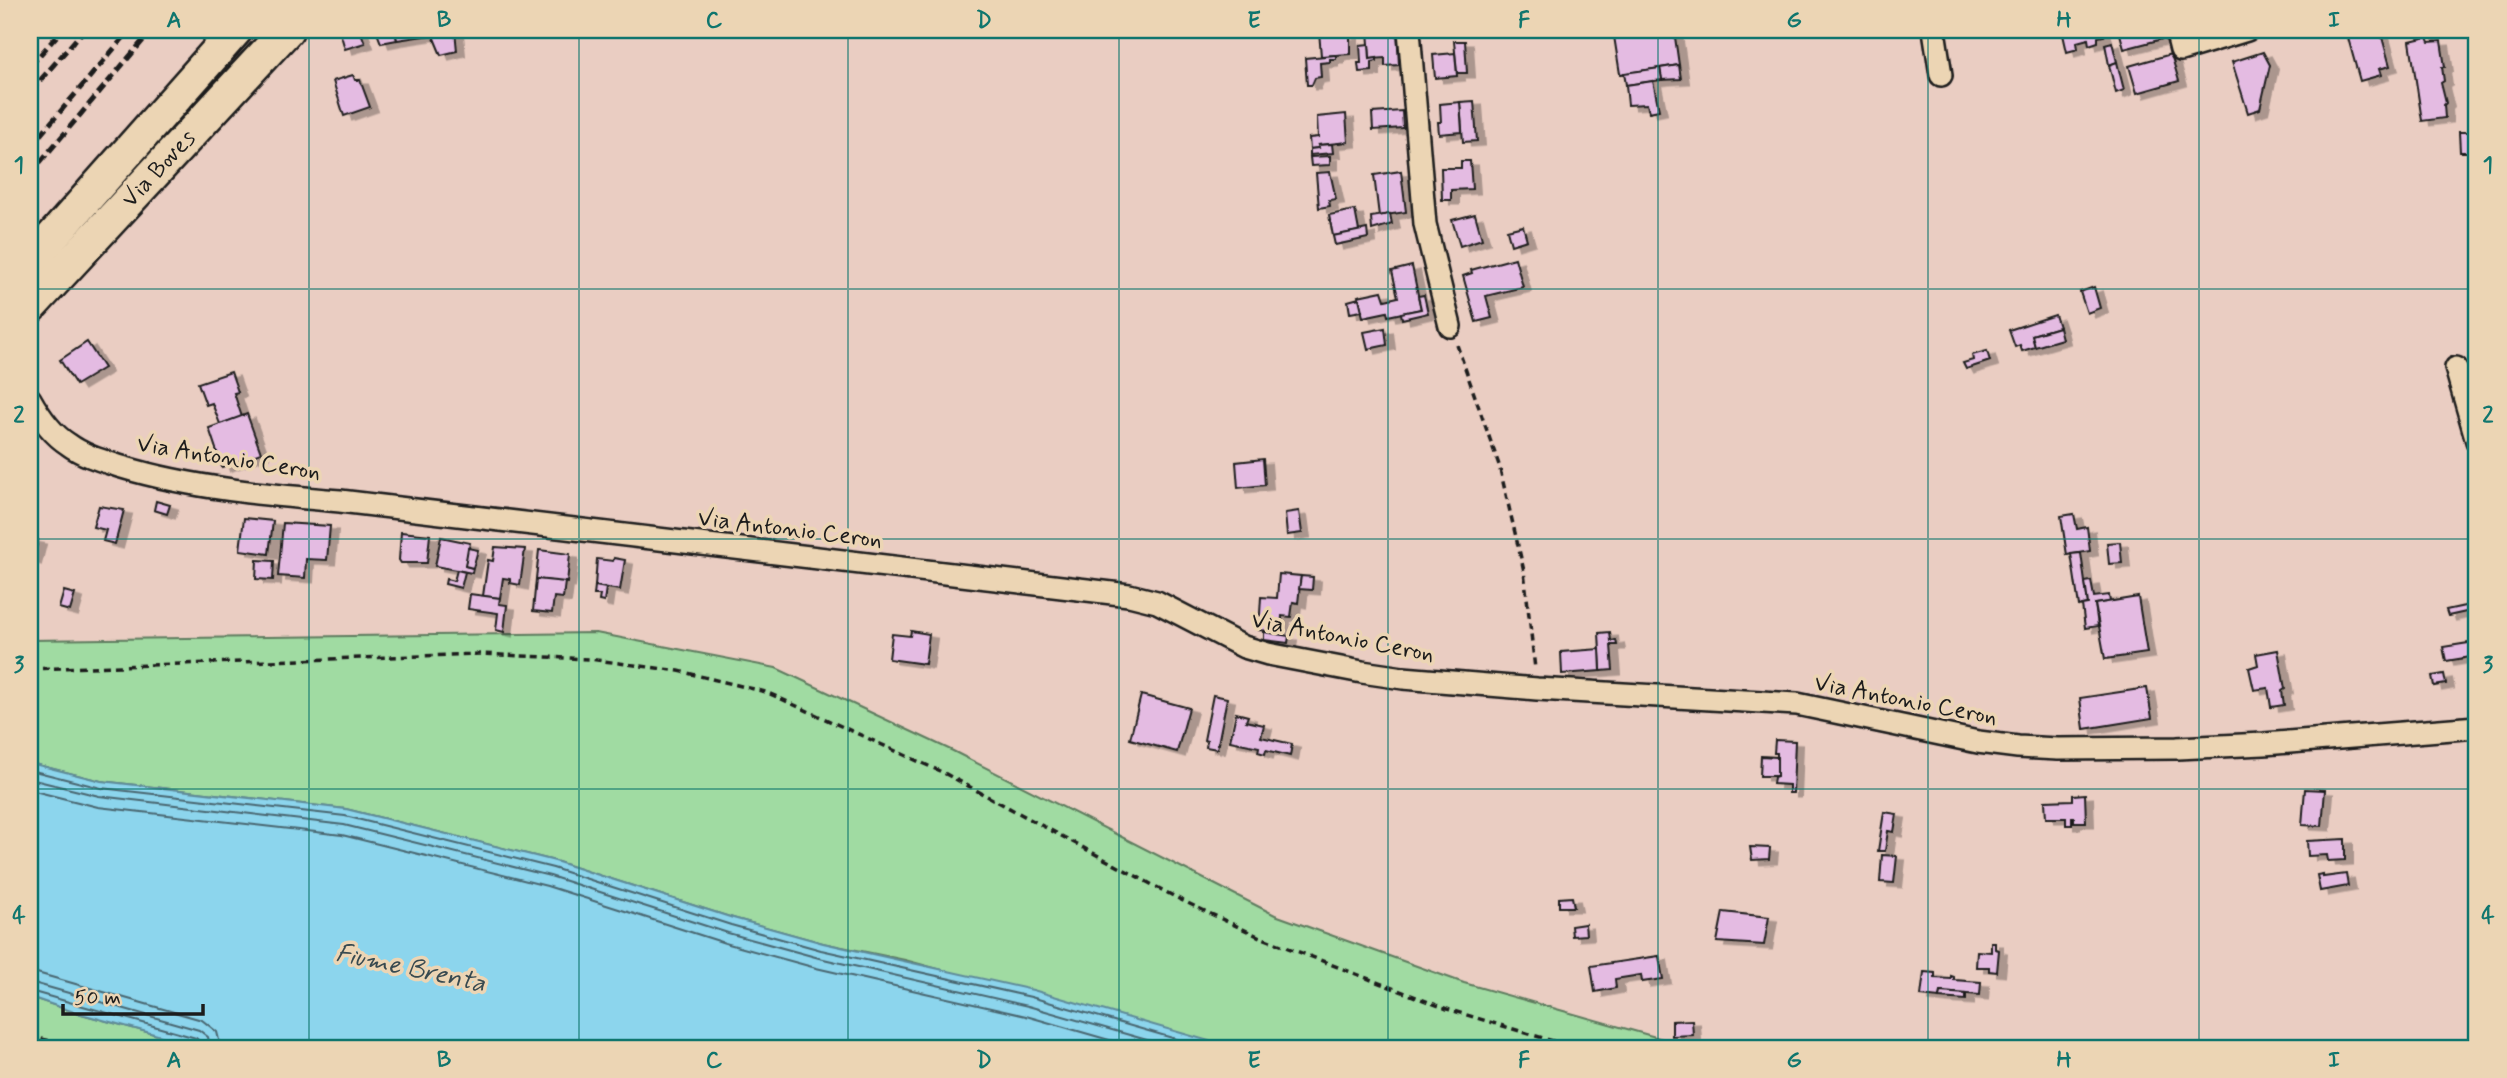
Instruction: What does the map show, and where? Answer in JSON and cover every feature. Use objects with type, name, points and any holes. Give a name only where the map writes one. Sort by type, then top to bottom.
[{"type":"highway","name":"Via Boves","points":[[30,262],[236,30]]},
{"type":"highway","name":"Via Boves","points":[[30,307],[287,30]]},
{"type":"street","points":[[1409,30],[1425,224],[1450,326]]},
{"type":"street","points":[[1934,30],[1941,75]]},
{"type":"street","points":[[2176,30],[2181,50],[2247,30]]},
{"type":"street","points":[[2455,368],[2477,441]]},
{"type":"street","name":"Via Antonio Ceron","points":[[30,399],[58,436],[83,454],[142,473],[190,483],[288,497],[368,504],[1129,595],[1157,602],[1222,636],[1268,654],[1403,678],[1537,689],[1797,704],[1978,742],[2058,749],[2264,744],[2477,727]]},
{"type":"path","points":[[1450,326],[1499,465],[1524,571],[1537,689]]},
{"type":"path","points":[[30,669],[480,654],[589,659],[679,671],[766,692],[944,773],[1177,898],[1260,937],[1447,1009],[1576,1048]]},
{"type":"path","points":[[30,1036],[79,1048]]},
{"type":"green space","points":[[596,633],[776,668],[953,751],[1275,915],[1464,983],[1684,1045],[1707,1048],[1233,1048],[905,960],[823,943],[733,918],[555,861],[346,809],[101,781],[30,763],[30,640]]},
{"type":"green space","points":[[30,997],[74,1012],[205,1048],[30,1048]]},
{"type":"water","name":"Fiume Brenta","points":[[30,763],[101,781],[346,809],[555,861],[733,918],[823,943],[1033,990],[1233,1048],[205,1048],[30,997]]},
{"type":"building","points":[[360,30],[365,43],[345,49],[340,32]]},
{"type":"building","points":[[376,30],[395,30],[397,40],[381,43]]},
{"type":"building","points":[[395,30],[442,30],[431,31],[431,35],[397,40]]},
{"type":"building","points":[[455,30],[457,51],[441,55],[431,31]]},
{"type":"building","points":[[1330,30],[1330,36],[1350,35],[1350,54],[1321,56],[1319,31]]},
{"type":"building","points":[[1368,30],[1397,30],[1399,65],[1385,66],[1385,58],[1370,59]]},
{"type":"building","points":[[1613,30],[1674,30],[1679,65],[1620,74]]},
{"type":"building","points":[[2062,30],[2102,30],[2104,36],[2098,37],[2098,42],[2089,45],[2088,39],[2077,42],[2078,49],[2067,52]]},
{"type":"building","points":[[2119,30],[2168,30],[2170,37],[2124,49]]},
{"type":"building","points":[[2380,30],[2390,66],[2379,69],[2381,75],[2360,81],[2348,38]]},
{"type":"building","points":[[2427,37],[2429,42],[2441,41],[2445,67],[2442,67],[2444,81],[2441,83],[2446,103],[2445,118],[2422,121],[2410,41]]},
{"type":"building","points":[[1454,41],[1465,41],[1467,73],[1457,73]]},
{"type":"building","points":[[2112,42],[2117,62],[2109,65],[2105,44]]},
{"type":"building","points":[[1369,44],[1370,59],[1377,58],[1377,61],[1372,62],[1372,71],[1359,72],[1360,45]]},
{"type":"building","points":[[2473,48],[2477,48],[2477,104],[2475,104]]},
{"type":"building","points":[[2263,52],[2270,65],[2260,109],[2248,113],[2232,62]]},
{"type":"building","points":[[1455,53],[1457,76],[1435,78],[1433,55]]},
{"type":"building","points":[[2171,54],[2179,81],[2137,93],[2129,66]]},
{"type":"building","points":[[1336,55],[1336,59],[1330,59],[1330,62],[1320,63],[1321,77],[1315,78],[1312,85],[1307,85],[1305,58]]},
{"type":"building","points":[[2117,62],[2124,90],[2116,93],[2109,65]]},
{"type":"building","points":[[1679,65],[1681,79],[1662,80],[1660,68]]},
{"type":"building","points":[[1660,68],[1662,80],[1626,85],[1624,73]]},
{"type":"building","points":[[353,75],[355,80],[360,80],[370,107],[344,116],[333,81]]},
{"type":"building","points":[[1653,81],[1659,110],[1649,112],[1647,104],[1628,105],[1626,85]]},
{"type":"building","points":[[1474,101],[1477,141],[1463,142],[1460,102]]},
{"type":"building","points":[[1460,102],[1462,132],[1439,134],[1440,104]]},
{"type":"building","points":[[1402,111],[1403,128],[1373,130],[1372,113]]},
{"type":"building","points":[[1346,114],[1348,142],[1318,145],[1319,148],[1310,149],[1309,138],[1318,137],[1317,117]]},
{"type":"building","points":[[2459,132],[2469,132],[2470,152],[2460,152]]},
{"type":"building","points":[[1332,144],[1333,153],[1310,155],[1310,149],[1319,148],[1318,145]]},
{"type":"building","points":[[1330,156],[1330,165],[1311,166],[1310,157]]},
{"type":"building","points":[[1461,161],[1470,161],[1472,189],[1451,190],[1451,200],[1442,200],[1441,168],[1461,168]]},
{"type":"building","points":[[1401,171],[1406,212],[1379,216],[1374,175]]},
{"type":"building","points":[[1330,172],[1336,199],[1329,200],[1330,206],[1319,208],[1316,173]]},
{"type":"building","points":[[1355,210],[1359,231],[1333,236],[1329,215]]},
{"type":"building","points":[[1390,214],[1392,224],[1372,230],[1371,217]]},
{"type":"building","points":[[1475,214],[1482,239],[1460,246],[1452,220]]},
{"type":"building","points":[[1523,226],[1527,240],[1511,245],[1507,230]]},
{"type":"building","points":[[1367,229],[1368,238],[1335,245],[1333,236]]},
{"type":"building","points":[[1515,258],[1523,287],[1486,296],[1492,318],[1476,322],[1463,276],[1472,273],[1471,270]]},
{"type":"building","points":[[1412,266],[1421,309],[1388,316],[1387,312],[1363,317],[1358,296],[1382,291],[1385,300],[1398,297],[1392,271]]},
{"type":"building","points":[[2094,287],[2100,308],[2087,313],[2080,292]]},
{"type":"building","points":[[1424,295],[1428,313],[1402,319],[1401,313],[1421,309],[1418,296]]},
{"type":"building","points":[[1359,298],[1362,311],[1350,313],[1348,301]]},
{"type":"building","points":[[2055,315],[2059,327],[2032,335],[2035,347],[2022,351],[2020,345],[2015,347],[2009,330]]},
{"type":"building","points":[[2059,327],[2062,339],[2035,347],[2032,335]]},
{"type":"building","points":[[1385,328],[1387,345],[1368,349],[1364,332]]},
{"type":"building","points":[[87,342],[104,368],[76,385],[60,360]]},
{"type":"building","points":[[1987,351],[1990,361],[1966,369],[1963,363],[1973,360],[1972,355]]},
{"type":"building","points":[[231,372],[242,417],[220,424],[212,403],[206,405],[198,383]]},
{"type":"building","points":[[247,414],[261,453],[222,467],[209,428]]},
{"type":"building","points":[[1263,459],[1265,485],[1238,488],[1236,462]]},
{"type":"building","points":[[156,501],[170,505],[167,514],[154,510]]},
{"type":"building","points":[[99,506],[124,510],[115,544],[103,541],[106,530],[93,527]]},
{"type":"building","points":[[1299,511],[1302,533],[1287,535],[1285,513]]},
{"type":"building","points":[[2074,514],[2077,529],[2087,527],[2090,551],[2067,555],[2061,516]]},
{"type":"building","points":[[244,518],[273,521],[269,554],[240,550]]},
{"type":"building","points":[[283,523],[330,526],[327,560],[306,559],[305,578],[278,576]]},
{"type":"building","points":[[401,532],[430,535],[427,563],[401,563]]},
{"type":"building","points":[[441,537],[470,543],[465,566],[473,568],[472,573],[435,566]]},
{"type":"building","points":[[30,538],[38,540],[33,560],[30,559]]},
{"type":"building","points":[[2120,542],[2122,563],[2109,564],[2107,543]]},
{"type":"building","points":[[495,547],[525,549],[520,585],[503,578],[500,598],[483,596],[488,560],[493,561]]},
{"type":"building","points":[[468,548],[478,550],[473,568],[465,566]]},
{"type":"building","points":[[539,550],[570,554],[567,583],[536,579]]},
{"type":"building","points":[[2081,553],[2088,604],[2079,606],[2071,554]]},
{"type":"building","points":[[614,558],[625,560],[620,590],[595,586],[597,559],[613,561]]},
{"type":"building","points":[[257,560],[274,561],[273,580],[256,579]]},
{"type":"building","points":[[457,570],[465,572],[461,588],[445,584],[446,579],[454,581]]},
{"type":"building","points":[[1279,574],[1301,576],[1298,603],[1293,602],[1291,617],[1282,616],[1281,632],[1259,630],[1261,597],[1277,598]]},
{"type":"building","points":[[1301,576],[1313,577],[1312,590],[1299,589]]},
{"type":"building","points":[[536,579],[565,582],[563,598],[554,597],[552,613],[533,611]]},
{"type":"building","points":[[2091,581],[2094,597],[2109,595],[2110,602],[2095,604],[2098,626],[2085,628],[2082,605],[2088,604],[2085,582]]},
{"type":"building","points":[[595,586],[606,588],[604,602],[599,601],[600,595],[594,595]]},
{"type":"building","points":[[64,591],[75,594],[70,611],[59,608]]},
{"type":"building","points":[[470,594],[500,598],[499,604],[507,605],[504,632],[496,630],[498,613],[468,609]]},
{"type":"building","points":[[2138,597],[2147,653],[2105,659],[2095,604]]},
{"type":"building","points":[[2474,604],[2475,610],[2448,616],[2446,610]]},
{"type":"building","points":[[911,631],[929,634],[925,664],[889,659],[892,634],[910,636]]},
{"type":"building","points":[[1264,632],[1289,636],[1288,643],[1264,640]]},
{"type":"building","points":[[1610,632],[1611,641],[1616,640],[1617,645],[1611,645],[1613,670],[1601,671],[1599,633]]},
{"type":"building","points":[[2475,642],[2477,656],[2446,661],[2443,647]]},
{"type":"building","points":[[1600,649],[1601,671],[1562,674],[1561,652]]},
{"type":"building","points":[[2278,650],[2285,689],[2282,691],[2284,705],[2271,707],[2268,688],[2254,690],[2249,668],[2258,665],[2256,654]]},
{"type":"building","points":[[2444,674],[2446,684],[2434,686],[2432,676]]},
{"type":"building","points":[[2477,676],[2477,702],[2473,702],[2469,677]]},
{"type":"building","points":[[2147,688],[2152,718],[2084,729],[2080,698]]},
{"type":"building","points":[[1141,695],[1189,708],[1177,752],[1130,739]]},
{"type":"building","points":[[1213,695],[1227,698],[1217,749],[1206,747],[1207,741],[1204,740]]},
{"type":"building","points":[[1236,713],[1248,716],[1246,721],[1264,725],[1261,737],[1292,744],[1290,756],[1266,750],[1265,754],[1258,752],[1259,747],[1230,741]]},
{"type":"building","points":[[1775,740],[1795,741],[1793,793],[1789,793],[1789,785],[1773,784],[1774,777],[1777,776]]},
{"type":"building","points":[[1761,756],[1777,757],[1777,776],[1760,776]]},
{"type":"building","points":[[2305,789],[2325,790],[2322,826],[2302,825]]},
{"type":"building","points":[[2085,794],[2086,822],[2074,822],[2072,817],[2072,825],[2066,825],[2066,818],[2046,818],[2045,801],[2073,800],[2073,795]]},
{"type":"building","points":[[1884,812],[1897,814],[1894,832],[1888,831],[1885,851],[1878,851]]},
{"type":"building","points":[[2345,839],[2345,860],[2328,861],[2327,855],[2308,856],[2307,841]]},
{"type":"building","points":[[1750,847],[1770,848],[1769,859],[1752,860]]},
{"type":"building","points":[[1882,855],[1897,856],[1894,883],[1880,882]]},
{"type":"building","points":[[2323,874],[2323,877],[2346,874],[2348,886],[2320,891],[2317,875]]},
{"type":"building","points":[[1572,897],[1574,907],[1559,907],[1559,898]]},
{"type":"building","points":[[1723,912],[1769,917],[1764,945],[1717,942]]},
{"type":"building","points":[[1585,924],[1586,935],[1572,936],[1571,926]]},
{"type":"building","points":[[1991,942],[1995,942],[1995,949],[1999,950],[1997,972],[1989,971],[1989,967],[1976,967],[1977,951],[1991,952]]},
{"type":"building","points":[[1659,956],[1663,979],[1642,982],[1641,975],[1615,979],[1616,988],[1595,992],[1591,966]]},
{"type":"building","points":[[1924,972],[1935,973],[1935,978],[1951,979],[1951,976],[1954,980],[1981,982],[1980,995],[1940,992],[1939,998],[1921,996]]},
{"type":"building","points":[[1940,992],[1966,994],[1966,1000],[1939,998]]},
{"type":"building","points":[[1692,1020],[1693,1035],[1672,1036],[1672,1021]]},
{"type":"railway","points":[[30,66],[62,30]]},
{"type":"railway","points":[[30,92],[84,30]]},
{"type":"railway","points":[[30,147],[130,30]]},
{"type":"railway","points":[[30,174],[152,30]]}]
